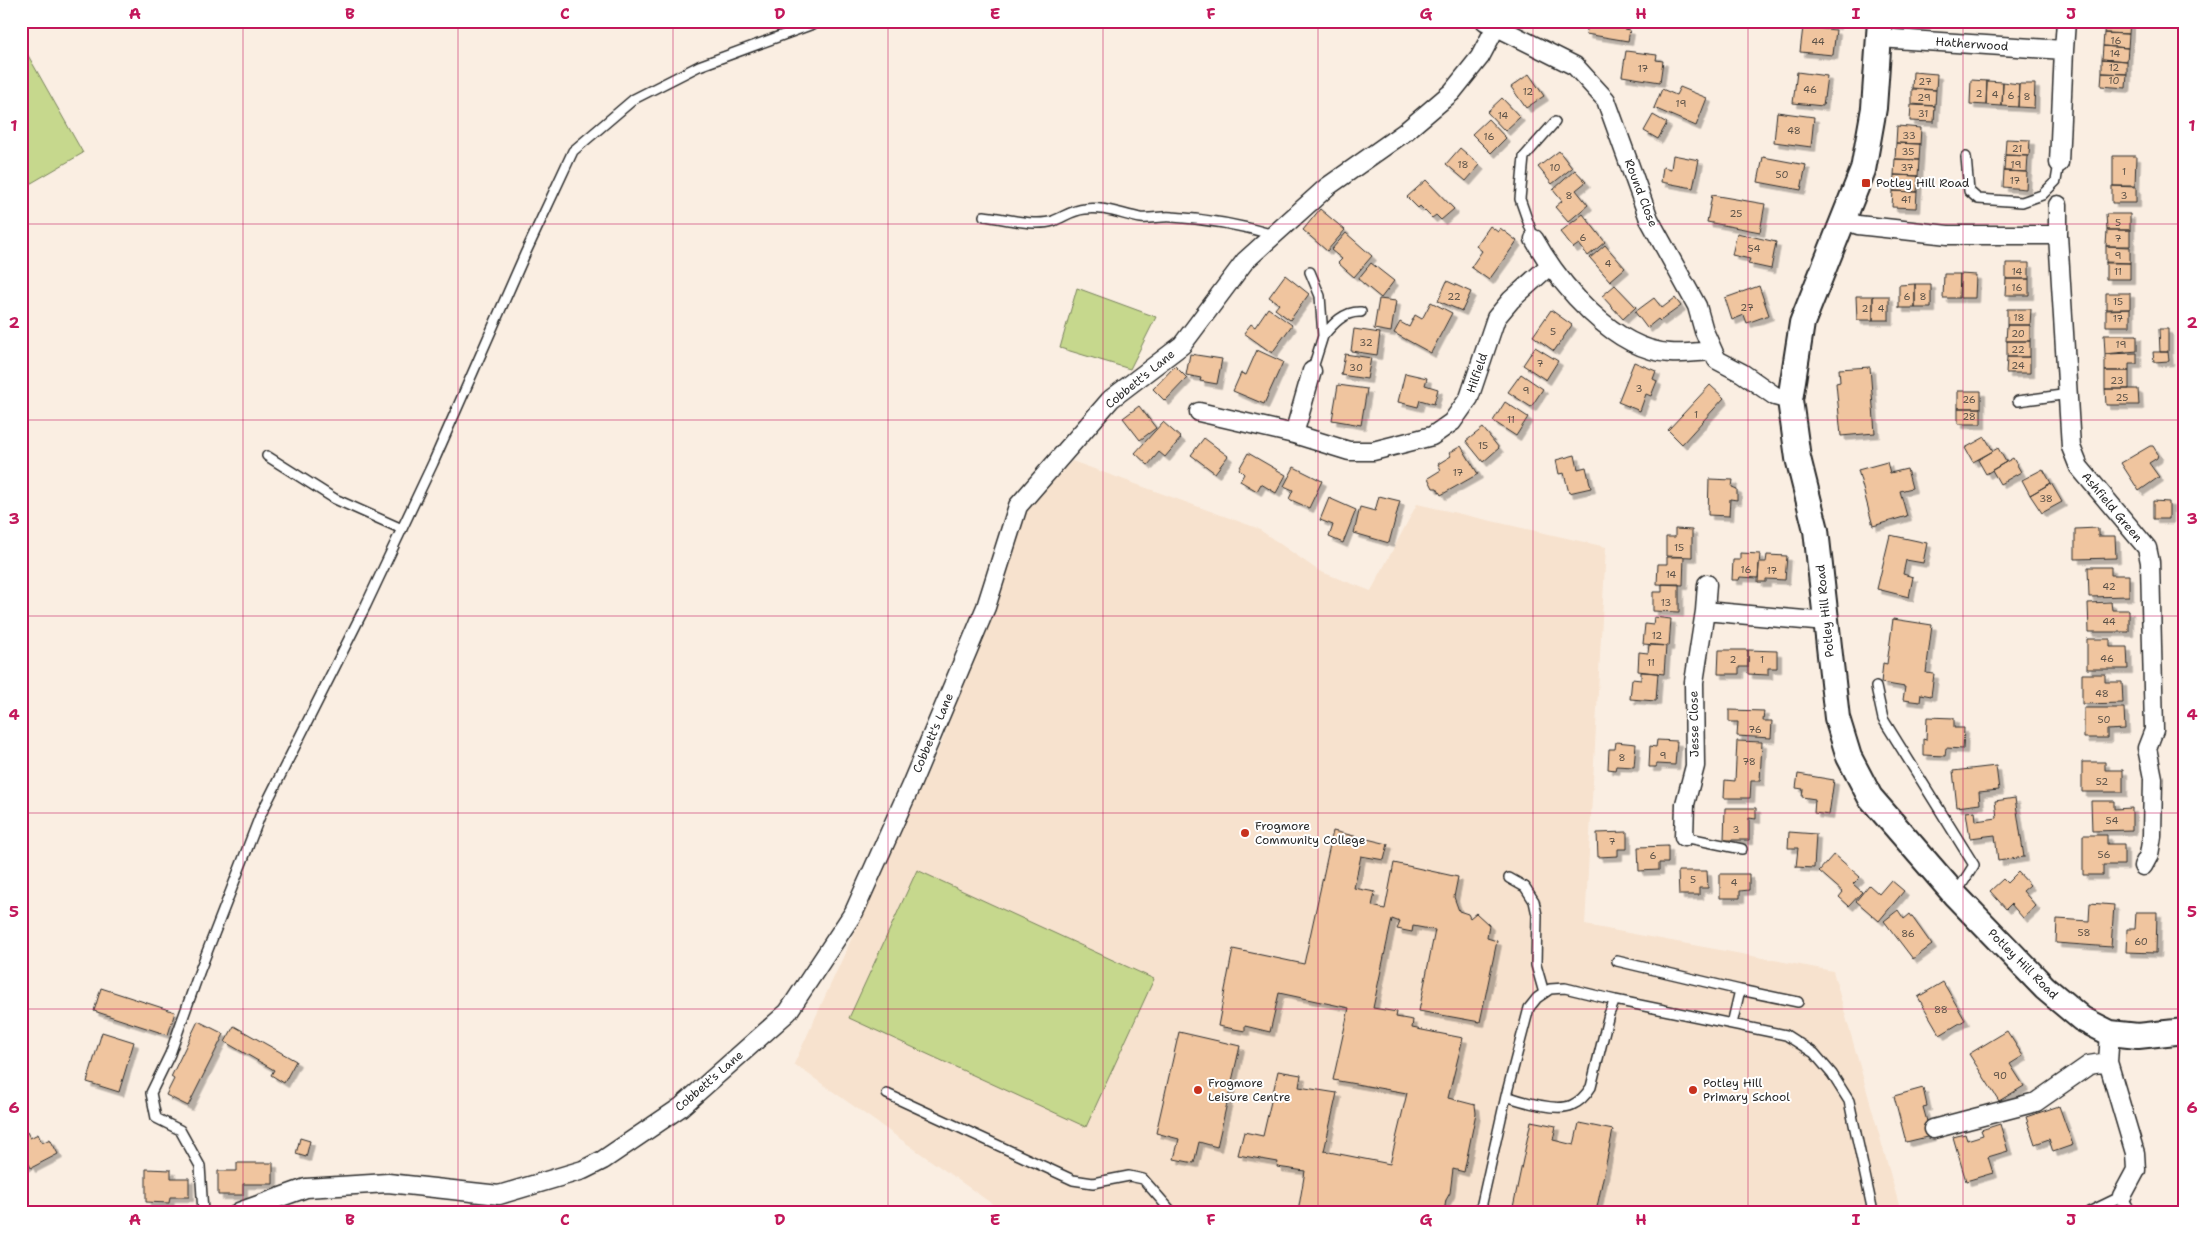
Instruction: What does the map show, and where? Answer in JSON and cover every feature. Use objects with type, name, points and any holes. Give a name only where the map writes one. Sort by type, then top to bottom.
[{"type":"street","points":[[2059,163],[2066,21]]},
{"type":"street","name":"Cobbett's Lane","points":[[240,1212],[306,1188],[388,1182],[499,1195],[583,1170],[603,1160],[681,1106],[788,1012],[854,912],[915,776],[986,607],[1018,506],[1111,399],[1182,345],[1246,261],[1338,178],[1432,112],[1452,92],[1480,57],[1494,23]]},
{"type":"street","name":"Round Close","points":[[1494,23],[1575,66],[1606,100],[1649,219],[1697,306],[1712,351]]},
{"type":"street","name":"Hatherwood","points":[[1880,30],[2064,50]]},
{"type":"street","name":"Potley Hill Road","points":[[1880,30],[1874,108],[1863,170],[1802,323],[1790,400],[1798,458],[1816,530],[1838,718],[1848,757],[1870,796],[1955,895],[2045,988],[2082,1019],[2110,1033],[2138,1036],[2185,1031]]},
{"type":"street","name":"Ashfield Green","points":[[2058,205],[2058,235],[2071,447],[2079,467],[2147,548],[2150,562],[2154,730],[2147,748],[2153,778],[2153,817],[2149,855],[2143,866]]},
{"type":"street","points":[[1843,219],[1858,225],[1948,235],[2058,235]]},
{"type":"street","points":[[1534,240],[1550,266],[1601,322],[1627,342],[1669,353],[1712,351],[1717,360],[1742,372],[1775,396],[1790,400]]},
{"type":"street","name":"Hilfield","points":[[1199,412],[1294,434],[1349,451],[1373,450],[1432,436],[1452,422],[1469,398],[1496,318],[1510,300],[1550,266]]},
{"type":"street","points":[[1294,434],[1312,371]]},
{"type":"street","name":"Jesse Close","points":[[1684,837],[1685,804],[1695,766],[1694,682],[1705,612],[1707,584]]},
{"type":"street","points":[[1705,612],[1826,622]]},
{"type":"street","points":[[2110,1033],[2108,1062],[2135,1153],[2136,1170],[2122,1196]]},
{"type":"street","points":[[1934,1129],[2036,1102],[2090,1065],[2108,1062]]},
{"type":"lane","points":[[203,1212],[200,1166],[180,1130],[156,1118],[151,1093],[170,1054],[200,970],[260,816],[402,529],[573,151],[634,99],[699,66],[821,21]]},
{"type":"lane","points":[[1534,240],[1520,199],[1524,157],[1555,122]]},
{"type":"lane","points":[[1966,157],[1969,191],[1978,199],[1999,202],[2022,202],[2042,195],[2056,182],[2059,163]]},
{"type":"lane","points":[[984,216],[1040,223],[1053,221],[1067,213],[1086,208],[1103,209],[1143,218],[1170,217],[1211,221],[1251,228],[1274,235]]},
{"type":"lane","points":[[1310,272],[1320,296],[1323,336],[1312,371]]},
{"type":"lane","points":[[1323,336],[1338,319],[1354,312],[1361,312]]},
{"type":"lane","points":[[2018,401],[2069,394]]},
{"type":"lane","points":[[267,456],[336,499],[402,529]]},
{"type":"lane","points":[[1876,687],[1883,719],[1974,866],[1955,895]]},
{"type":"lane","points":[[1684,837],[1742,849]]},
{"type":"lane","points":[[1509,878],[1525,887],[1534,901],[1537,915],[1536,965],[1544,993]]},
{"type":"lane","points":[[1617,960],[1798,1002]]},
{"type":"lane","points":[[1480,1212],[1506,1096],[1529,1008],[1537,998],[1550,989],[1565,988],[1786,1035],[1814,1052],[1832,1074],[1849,1102],[1873,1212]]},
{"type":"lane","points":[[1732,1024],[1740,990]]},
{"type":"lane","points":[[1506,1096],[1520,1101],[1554,1107],[1570,1106],[1584,1097],[1591,1087],[1609,1014],[1615,1000]]},
{"type":"lane","points":[[887,1094],[1072,1180],[1093,1183],[1128,1176],[1143,1179],[1172,1212]]},
{"type":"lane","points":[[2089,1212],[2122,1196],[2131,1212]]},
{"type":"shaded area","name":"Frogmore Community College","points":[[1072,461],[1257,528],[1319,571],[1371,591],[1417,504],[1606,547],[1585,925],[1833,971],[1901,1212],[1007,1212],[998,1208],[794,1064],[942,742],[1026,511]]},
{"type":"green space","points":[[21,43],[83,153],[21,189]]},
{"type":"green space","points":[[1077,288],[1156,317],[1130,369],[1060,348]]},
{"type":"green space","points":[[917,870],[1154,979],[1086,1127],[849,1018]]},
{"type":"building","points":[[1589,21],[1625,21],[1624,29],[1630,30],[1628,41],[1586,34]]},
{"type":"building","points":[[1810,21],[1836,21],[1836,25]]},
{"type":"building","points":[[2105,21],[2130,21],[2129,34],[2104,33]]},
{"type":"building","points":[[1803,27],[1836,30],[1833,55],[1800,52]]},
{"type":"building","points":[[2104,33],[2129,34],[2128,48],[2103,46]]},
{"type":"building","points":[[2103,46],[2128,48],[2127,61],[2102,59]]},
{"type":"building","points":[[1626,51],[1657,55],[1656,60],[1663,61],[1660,82],[1622,76]]},
{"type":"building","points":[[2102,59],[2127,61],[2127,74],[2102,73]]},
{"type":"building","points":[[1797,72],[1827,76],[1823,106],[1793,103]]},
{"type":"building","points":[[1913,72],[1937,74],[1936,90],[1912,88]]},
{"type":"building","points":[[2102,73],[2127,74],[2126,88],[2101,86]]},
{"type":"building","points":[[1529,74],[1544,96],[1526,108],[1511,87]]},
{"type":"building","points":[[1971,80],[1987,81],[1986,105],[1970,104]]},
{"type":"building","points":[[1987,81],[2003,82],[2002,106],[1986,105]]},
{"type":"building","points":[[2003,82],[2019,84],[2018,107],[2002,106]]},
{"type":"building","points":[[2019,84],[2035,84],[2034,108],[2018,107]]},
{"type":"building","points":[[1680,87],[1707,98],[1696,126],[1654,108],[1662,89],[1676,95]]},
{"type":"building","points":[[1912,89],[1936,90],[1935,106],[1912,104]]},
{"type":"building","points":[[1502,98],[1520,117],[1505,131],[1487,112]]},
{"type":"building","points":[[1911,105],[1935,106],[1934,122],[1910,121]]},
{"type":"building","points":[[1777,112],[1814,117],[1811,147],[1774,142]]},
{"type":"building","points":[[1653,115],[1667,123],[1658,139],[1644,131]]},
{"type":"building","points":[[1488,119],[1506,138],[1491,153],[1472,134]]},
{"type":"building","points":[[1897,126],[1921,128],[1920,144],[1896,143]]},
{"type":"building","points":[[2006,139],[2030,140],[2029,156],[2005,155]]},
{"type":"building","points":[[1896,143],[1920,144],[1919,160],[1895,159]]},
{"type":"building","points":[[1460,148],[1480,165],[1466,181],[1446,164]]},
{"type":"building","points":[[1559,151],[1572,168],[1552,184],[1538,167]]},
{"type":"building","points":[[1673,155],[1699,160],[1693,188],[1661,182],[1663,167],[1671,169]]},
{"type":"building","points":[[2005,155],[2028,156],[2027,172],[2004,171]]},
{"type":"building","points":[[2113,156],[2136,156],[2135,186],[2113,186]]},
{"type":"building","points":[[1763,157],[1806,165],[1801,190],[1758,182]]},
{"type":"building","points":[[1895,159],[1919,160],[1918,176],[1894,175]]},
{"type":"building","points":[[1575,170],[1586,182],[1576,190],[1588,205],[1568,222],[1555,207],[1562,201],[1553,190]]},
{"type":"building","points":[[2004,171],[2027,172],[2026,189],[2003,187]]},
{"type":"building","points":[[1894,175],[1918,176],[1917,192],[1893,191]]},
{"type":"building","points":[[1426,180],[1454,209],[1441,220],[1436,215],[1432,218],[1407,197]]},
{"type":"building","points":[[2112,186],[2136,187],[2136,203],[2112,203]]},
{"type":"building","points":[[1893,191],[1917,192],[1916,208],[1892,207]]},
{"type":"building","points":[[1712,195],[1765,204],[1760,232],[1707,222]]},
{"type":"building","points":[[1320,209],[1345,230],[1327,251],[1303,230]]},
{"type":"building","points":[[1583,214],[1605,242],[1588,256],[1579,244],[1573,248],[1560,232]]},
{"type":"building","points":[[2106,214],[2130,214],[2130,230],[2107,230]]},
{"type":"building","points":[[1490,226],[1498,232],[1500,228],[1517,241],[1489,280],[1471,267],[1482,251],[1476,246]]},
{"type":"building","points":[[2107,230],[2130,230],[2130,246],[2106,246]]},
{"type":"building","points":[[1346,233],[1372,256],[1354,277],[1338,263],[1342,259],[1331,250]]},
{"type":"building","points":[[1737,233],[1776,242],[1771,269],[1748,264],[1750,259],[1732,255]]},
{"type":"building","points":[[1605,245],[1625,268],[1610,281],[1590,258]]},
{"type":"building","points":[[2106,246],[2130,247],[2130,263],[2106,263]]},
{"type":"building","points":[[2106,262],[2130,263],[2130,279],[2106,279]]},
{"type":"building","points":[[1371,263],[1394,281],[1381,298],[1358,279]]},
{"type":"building","points":[[2006,263],[2029,263],[2029,279],[2006,279]]},
{"type":"building","points":[[1944,274],[1960,274],[1959,298],[1943,298]]},
{"type":"building","points":[[1960,274],[1976,275],[1975,298],[1960,298]]},
{"type":"building","points":[[1285,275],[1309,294],[1290,320],[1275,309],[1279,304],[1269,297]]},
{"type":"building","points":[[2006,279],[2029,279],[2029,295],[2005,295]]},
{"type":"building","points":[[1447,281],[1471,292],[1462,311],[1438,301]]},
{"type":"building","points":[[1915,284],[1931,284],[1931,308],[1915,308]]},
{"type":"building","points":[[1915,284],[1915,308],[1899,308],[1899,285]]},
{"type":"building","points":[[1615,285],[1636,307],[1623,319],[1602,296]]},
{"type":"building","points":[[1759,286],[1769,315],[1747,323],[1744,315],[1732,320],[1725,298]]},
{"type":"building","points":[[2106,293],[2130,293],[2130,309],[2106,309]]},
{"type":"building","points":[[1856,296],[1873,296],[1873,320],[1857,320]]},
{"type":"building","points":[[1873,296],[1889,296],[1889,320],[1873,320]]},
{"type":"building","points":[[1654,298],[1662,308],[1675,298],[1681,306],[1660,321],[1658,319],[1647,328],[1635,312]]},
{"type":"building","points":[[1379,299],[1396,301],[1391,332],[1374,329]]},
{"type":"building","points":[[1431,302],[1452,313],[1431,353],[1394,333],[1400,322],[1409,327],[1415,315],[1422,319]]},
{"type":"building","points":[[1268,308],[1292,325],[1272,353],[1244,333],[1251,324],[1255,327]]},
{"type":"building","points":[[2007,309],[2031,309],[2030,325],[2007,325]]},
{"type":"building","points":[[2130,309],[2130,326],[2106,326],[2106,310]]},
{"type":"building","points":[[1551,310],[1572,325],[1554,351],[1533,336]]},
{"type":"building","points":[[2007,325],[2030,325],[2030,341],[2006,341]]},
{"type":"building","points":[[1354,329],[1380,333],[1377,355],[1351,351]]},
{"type":"building","points":[[2159,329],[2168,329],[2168,352],[2160,352]]},
{"type":"building","points":[[2104,335],[2137,335],[2137,351],[2105,354]]},
{"type":"building","points":[[2007,341],[2030,341],[2030,357],[2007,357]]},
{"type":"building","points":[[1535,347],[1558,361],[1546,380],[1523,365]]},
{"type":"building","points":[[1257,350],[1283,362],[1264,404],[1233,391],[1241,373],[1246,375]]},
{"type":"building","points":[[2153,352],[2168,352],[2169,361],[2154,362]]},
{"type":"building","points":[[2137,353],[2137,364],[2129,364],[2129,371],[2105,371],[2105,354]]},
{"type":"building","points":[[1190,354],[1222,359],[1217,384],[1200,381],[1201,378],[1186,375]]},
{"type":"building","points":[[1345,354],[1371,358],[1367,379],[1341,375]]},
{"type":"building","points":[[2007,357],[2030,357],[2030,373],[2006,373]]},
{"type":"building","points":[[1634,362],[1656,371],[1653,379],[1657,381],[1651,396],[1646,394],[1640,411],[1618,402]]},
{"type":"building","points":[[1175,366],[1187,378],[1165,401],[1153,389]]},
{"type":"building","points":[[1870,367],[1875,433],[1841,436],[1836,383],[1840,382],[1839,369]]},
{"type":"building","points":[[2105,371],[2129,371],[2129,389],[2105,389]]},
{"type":"building","points":[[1405,373],[1427,378],[1425,385],[1438,389],[1434,404],[1420,400],[1418,407],[1398,402]]},
{"type":"building","points":[[1521,374],[1543,389],[1531,407],[1508,392]]},
{"type":"building","points":[[1338,385],[1367,389],[1361,425],[1332,420]]},
{"type":"building","points":[[1710,385],[1724,398],[1682,444],[1668,430]]},
{"type":"building","points":[[2105,389],[2138,389],[2139,405],[2106,405]]},
{"type":"building","points":[[1958,391],[1981,391],[1981,408],[1958,408]]},
{"type":"building","points":[[1505,402],[1528,417],[1516,436],[1493,421]]},
{"type":"building","points":[[1139,406],[1156,428],[1140,440],[1123,418]]},
{"type":"building","points":[[1958,408],[1981,408],[1981,424],[1958,424]]},
{"type":"building","points":[[1163,422],[1181,438],[1165,457],[1159,452],[1148,465],[1135,453]]},
{"type":"building","points":[[1483,428],[1499,448],[1483,462],[1466,441]]},
{"type":"building","points":[[1985,437],[1993,451],[1973,462],[1965,448]]},
{"type":"building","points":[[1204,438],[1228,456],[1215,473],[1191,455]]},
{"type":"building","points":[[1461,446],[1478,474],[1441,495],[1437,488],[1433,488],[1428,478],[1441,470],[1438,464],[1451,456],[1449,453]]},
{"type":"building","points":[[2153,446],[2158,454],[2157,458],[2149,463],[2159,477],[2139,491],[2121,463]]},
{"type":"building","points":[[1998,448],[2006,462],[1986,474],[1978,460]]},
{"type":"building","points":[[1248,453],[1286,475],[1276,493],[1261,484],[1257,491],[1240,481],[1244,474],[1239,469]]},
{"type":"building","points":[[1575,455],[1578,469],[1586,467],[1591,488],[1569,493],[1564,473],[1559,474],[1556,460]]},
{"type":"building","points":[[2013,458],[2021,472],[2000,484],[1992,470]]},
{"type":"building","points":[[1887,462],[1890,473],[1907,469],[1912,488],[1900,491],[1907,516],[1873,526],[1858,470]]},
{"type":"building","points":[[1294,467],[1322,481],[1309,508],[1289,499],[1293,490],[1284,486]]},
{"type":"building","points":[[2043,469],[2051,483],[2030,495],[2022,480]]},
{"type":"building","points":[[1709,479],[1733,480],[1732,487],[1737,489],[1737,500],[1730,499],[1729,516],[1708,515]]},
{"type":"building","points":[[2051,483],[2062,502],[2042,513],[2030,495]]},
{"type":"building","points":[[1379,496],[1400,501],[1389,543],[1354,533],[1360,507],[1375,511]]},
{"type":"building","points":[[1329,498],[1356,510],[1343,543],[1329,537],[1333,525],[1320,520]]},
{"type":"building","points":[[2153,501],[2169,502],[2169,519],[2153,519]]},
{"type":"building","points":[[2098,528],[2098,536],[2115,536],[2116,558],[2075,559],[2075,529]]},
{"type":"building","points":[[1675,529],[1692,530],[1692,557],[1666,556],[1666,537],[1675,537]]},
{"type":"building","points":[[1890,535],[1927,543],[1923,563],[1906,560],[1903,574],[1913,577],[1909,597],[1877,589]]},
{"type":"building","points":[[1740,553],[1760,554],[1758,578],[1740,577],[1739,580],[1732,580],[1733,560],[1740,560]]},
{"type":"building","points":[[1767,555],[1787,556],[1785,580],[1766,579],[1766,582],[1758,582],[1759,562],[1766,562]]},
{"type":"building","points":[[1667,557],[1684,557],[1683,585],[1657,584],[1658,564],[1667,564]]},
{"type":"building","points":[[2088,567],[2111,567],[2111,575],[2129,575],[2129,596],[2089,597]]},
{"type":"building","points":[[1662,584],[1679,584],[1679,612],[1653,611],[1653,592],[1662,592]]},
{"type":"building","points":[[2111,602],[2112,610],[2129,610],[2129,632],[2089,632],[2088,603]]},
{"type":"building","points":[[1654,617],[1671,619],[1669,646],[1643,644],[1645,624],[1653,625]]},
{"type":"building","points":[[1893,619],[1932,625],[1926,673],[1934,674],[1931,696],[1921,694],[1920,702],[1903,700],[1905,687],[1881,683],[1883,663],[1887,664]]},
{"type":"building","points":[[2087,639],[2110,639],[2110,647],[2127,647],[2128,669],[2087,669]]},
{"type":"building","points":[[1649,645],[1666,646],[1664,674],[1638,671],[1639,652],[1648,653]]},
{"type":"building","points":[[1719,650],[1748,650],[1748,667],[1739,667],[1739,674],[1718,674]]},
{"type":"building","points":[[1748,650],[1777,651],[1777,668],[1768,668],[1768,675],[1748,674]]},
{"type":"building","points":[[1641,672],[1658,673],[1656,701],[1630,699],[1632,679],[1641,680]]},
{"type":"building","points":[[2082,674],[2105,674],[2105,682],[2122,682],[2123,703],[2082,704]]},
{"type":"building","points":[[2084,708],[2124,708],[2125,729],[2107,730],[2107,738],[2084,738]]},
{"type":"building","points":[[1729,710],[1764,711],[1763,721],[1772,721],[1771,738],[1737,736],[1738,722],[1729,722]]},
{"type":"building","points":[[1927,717],[1954,718],[1954,728],[1964,728],[1963,749],[1946,748],[1945,756],[1923,755],[1923,739],[1926,740]]},
{"type":"building","points":[[1657,740],[1677,741],[1675,765],[1657,764],[1656,767],[1649,767],[1650,746],[1656,747]]},
{"type":"building","points":[[1737,741],[1762,742],[1760,781],[1751,781],[1750,798],[1724,798],[1725,780],[1735,781]]},
{"type":"building","points":[[1616,742],[1636,744],[1634,767],[1616,766],[1615,770],[1608,769],[1609,749],[1615,749]]},
{"type":"building","points":[[2082,762],[2105,762],[2105,770],[2123,770],[2123,792],[2082,792]]},
{"type":"building","points":[[1996,766],[1999,790],[1979,792],[1980,804],[1957,807],[1953,771]]},
{"type":"building","points":[[1798,774],[1834,780],[1829,815],[1814,813],[1815,799],[1802,797],[1803,789],[1796,788]]},
{"type":"building","points":[[2015,798],[2024,857],[1998,861],[1995,835],[1970,838],[1966,812],[1975,811],[1976,821],[1997,818],[1995,801]]},
{"type":"building","points":[[2091,801],[2114,801],[2114,809],[2132,808],[2132,830],[2092,831]]},
{"type":"building","points":[[1725,808],[1756,808],[1756,819],[1749,818],[1749,840],[1724,840]]},
{"type":"building","name":"Frogmore Community College","points":[[1333,831],[1388,844],[1384,860],[1361,856],[1354,888],[1375,892],[1372,906],[1385,909],[1394,863],[1458,877],[1454,897],[1459,911],[1468,914],[1470,918],[1476,913],[1489,925],[1487,938],[1497,941],[1480,1022],[1419,1011],[1435,930],[1413,926],[1412,932],[1397,929],[1400,922],[1392,919],[1373,1008],[1397,1012],[1396,1017],[1413,1020],[1412,1028],[1463,1038],[1448,1098],[1475,1105],[1476,1113],[1464,1172],[1453,1169],[1450,1193],[1446,1200],[1444,1212],[1298,1212],[1305,1171],[1277,1167],[1278,1162],[1238,1155],[1244,1132],[1263,1136],[1278,1071],[1301,1075],[1299,1087],[1337,1093],[1324,1151],[1390,1164],[1407,1093],[1333,1080],[1349,1008],[1279,993],[1270,1032],[1245,1026],[1245,1031],[1218,1026],[1233,949],[1304,964]]},
{"type":"building","points":[[1627,832],[1627,849],[1618,849],[1618,856],[1598,857],[1597,833]]},
{"type":"building","points":[[1789,832],[1816,834],[1814,868],[1796,867],[1798,848],[1788,848]]},
{"type":"building","points":[[2083,835],[2107,835],[2107,844],[2124,844],[2124,865],[2103,865],[2103,875],[2083,875]]},
{"type":"building","points":[[1668,846],[1668,863],[1659,863],[1659,870],[1639,871],[1638,847]]},
{"type":"building","points":[[1834,854],[1860,877],[1853,884],[1862,892],[1849,906],[1839,897],[1843,892],[1819,871]]},
{"type":"building","points":[[1678,871],[1707,871],[1708,888],[1699,888],[1699,895],[1679,895]]},
{"type":"building","points":[[2018,872],[2030,885],[2023,891],[2036,906],[2023,918],[2011,904],[2006,909],[1990,891],[2003,879],[2007,883]]},
{"type":"building","points":[[1720,874],[1749,874],[1749,890],[1740,891],[1740,898],[1720,898]]},
{"type":"building","points":[[1891,880],[1904,891],[1879,921],[1856,901],[1869,885],[1879,894]]},
{"type":"building","points":[[2090,903],[2114,905],[2111,947],[2056,943],[2057,919],[2089,921]]},
{"type":"building","points":[[1898,910],[1904,919],[1910,914],[1932,945],[1913,959],[1884,921]]},
{"type":"building","points":[[2136,912],[2157,912],[2156,953],[2126,952],[2127,929],[2135,929]]},
{"type":"building","points":[[1943,982],[1965,1020],[1940,1035],[1918,997]]},
{"type":"building","points":[[101,988],[175,1012],[168,1035],[94,1011]]},
{"type":"building","points":[[198,1021],[224,1034],[188,1106],[166,1095],[174,1079],[171,1077]]},
{"type":"building","points":[[234,1026],[296,1061],[284,1083],[271,1075],[274,1070],[225,1042]]},
{"type":"building","points":[[2007,1031],[2023,1056],[2010,1064],[2024,1086],[1999,1101],[1969,1054]]},
{"type":"building","points":[[102,1032],[134,1042],[119,1092],[87,1082]]},
{"type":"building","name":"Frogmore Leisure Centre","points":[[1179,1032],[1240,1046],[1217,1147],[1199,1142],[1194,1163],[1174,1159],[1179,1139],[1156,1133]]},
{"type":"building","points":[[1923,1088],[1927,1106],[1923,1107],[1931,1136],[1906,1142],[1894,1096]]},
{"type":"building","points":[[2059,1106],[2073,1145],[2053,1152],[2049,1139],[2035,1144],[2026,1117]]},
{"type":"building","points":[[1531,1121],[1556,1126],[1553,1140],[1574,1145],[1579,1123],[1613,1130],[1596,1212],[1512,1212]]},
{"type":"building","points":[[2000,1124],[2008,1151],[1988,1157],[1993,1173],[1966,1181],[1953,1137],[1965,1134],[1967,1140],[1983,1135],[1981,1130]]},
{"type":"building","points":[[27,1132],[30,1138],[38,1134],[42,1143],[50,1139],[58,1154],[31,1168],[29,1164],[21,1168],[21,1135]]},
{"type":"building","points":[[300,1138],[310,1141],[306,1157],[296,1154]]},
{"type":"building","points":[[237,1163],[273,1163],[273,1184],[243,1184],[243,1195],[218,1195],[218,1171],[237,1171]]},
{"type":"building","points":[[146,1169],[171,1170],[171,1178],[189,1178],[189,1197],[170,1197],[169,1203],[146,1202]]},
{"type":"place","name":"Potley Hill Road","points":[[1866,183]]},
{"type":"place","name":"Frogmore Community College","points":[[1245,833]]},
{"type":"place","name":"Frogmore Leisure Centre","points":[[1198,1090]]},
{"type":"place","name":"Potley Hill Primary School","points":[[1693,1090]]}]
